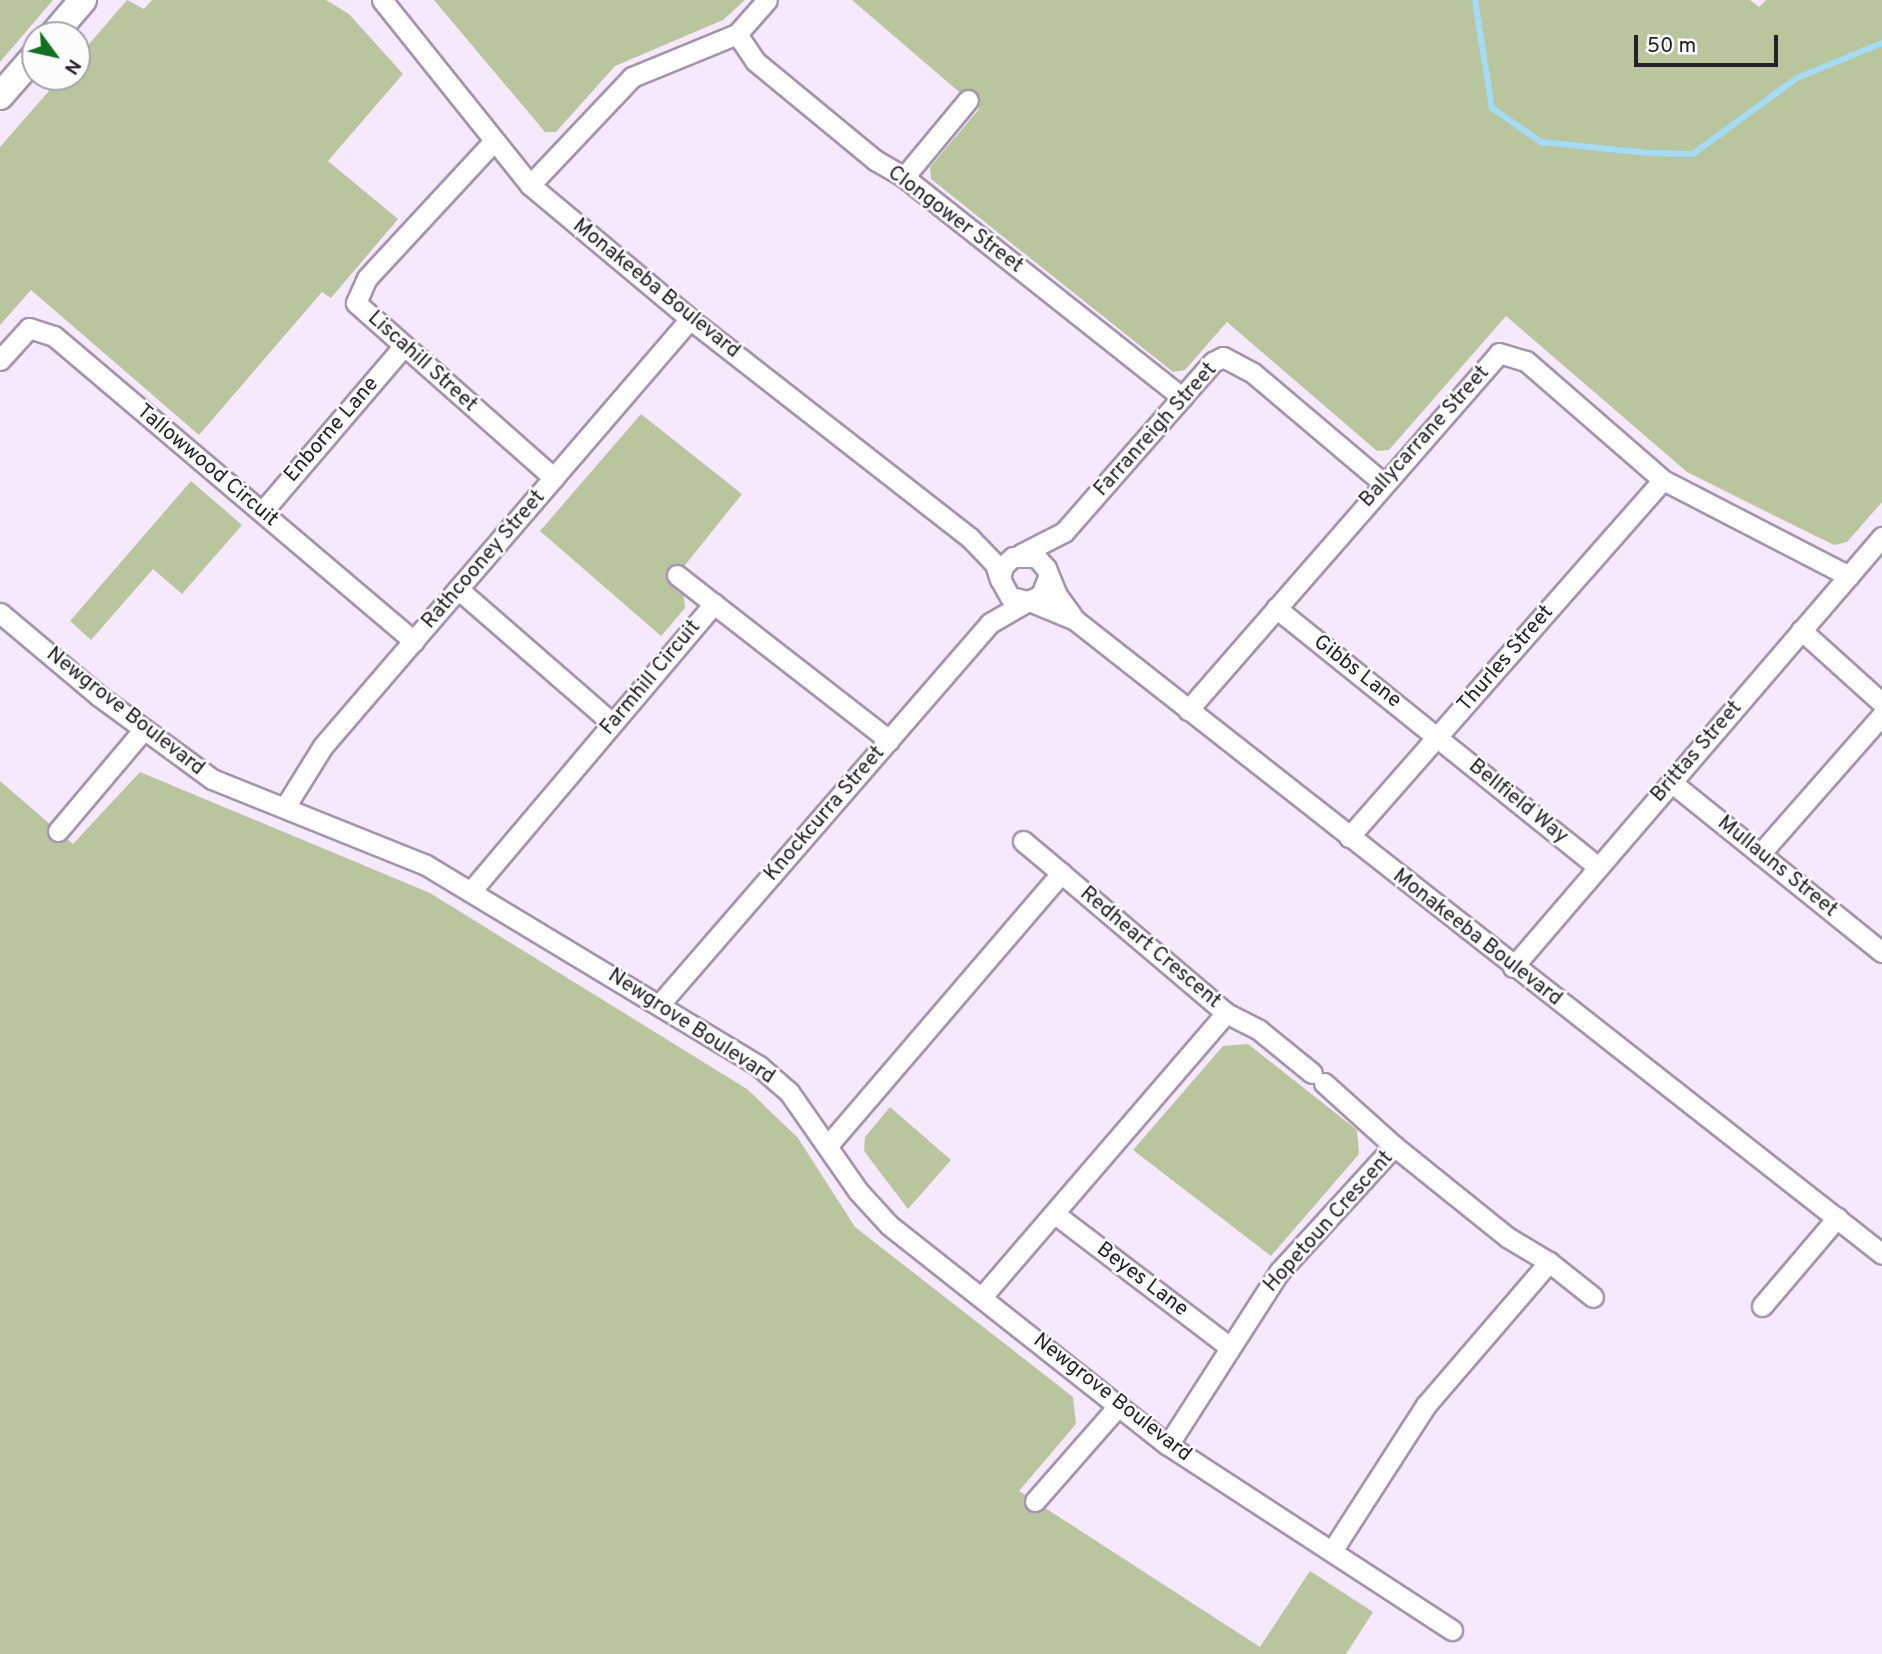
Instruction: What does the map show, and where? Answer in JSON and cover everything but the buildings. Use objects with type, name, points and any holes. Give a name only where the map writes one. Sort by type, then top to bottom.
[{"type":"main road","points":[[65,21],[83,0]]},
{"type":"main road","points":[[0,96],[21,71]]},
{"type":"street","name":"Monakeeba Boulevard","points":[[382,0],[530,185],[691,319],[970,538],[995,564],[1001,580]]},
{"type":"street","points":[[530,185],[632,76],[737,34],[767,0]]},
{"type":"street","name":"Clongower Street","points":[[737,34],[755,61],[875,160],[904,177],[1182,397]]},
{"type":"street","points":[[904,177],[968,100]]},
{"type":"street","name":"Liscahill Street","points":[[493,142],[360,290],[356,303],[554,478]]},
{"type":"street","name":"Rathcooney Street","points":[[285,807],[323,746],[691,319]]},
{"type":"street","name":"Tallowwood Circuit","points":[[0,360],[29,328],[54,336],[414,641]]},
{"type":"street","name":"Enborne Lane","points":[[262,512],[403,347]]},
{"type":"street","name":"Ballycarrane Street","points":[[1188,710],[1499,353],[1526,360],[1663,480],[1849,576]]},
{"type":"street","name":"Farranreigh Street","points":[[1048,576],[1064,532],[1213,362],[1232,358],[1383,483]]},
{"type":"street","name":"Thurles Street","points":[[1349,837],[1663,480]]},
{"type":"street","name":"Farranreigh Street","points":[[1021,554],[1064,532]]},
{"type":"street","name":"Brittas Street","points":[[1513,967],[1882,537]]},
{"type":"street","name":"Monakeeba Boulevard","points":[[970,538],[1021,554]]},
{"type":"street","points":[[1021,554],[1036,557],[1048,576],[1041,595],[1028,601],[1010,597],[1001,580],[1003,566],[1021,554]]},
{"type":"street","points":[[677,575],[714,604]]},
{"type":"street","name":"Monakeeba Boulevard","points":[[1048,576],[1075,620]]},
{"type":"street","name":"Knockcurra Street","points":[[990,623],[1001,580]]},
{"type":"street","points":[[458,589],[612,723]]},
{"type":"street","name":"Monakeeba Boulevard","points":[[1028,601],[1075,620],[1513,967],[1882,1254]]},
{"type":"street","name":"Knockcurra Street","points":[[659,1005],[990,623],[1028,601]]},
{"type":"street","name":"Farmhill Circuit","points":[[472,890],[714,604],[889,740]]},
{"type":"street","name":"Gibbs Lane","points":[[1276,608],[1439,736]]},
{"type":"street","name":"Newgrove Boulevard","points":[[0,612],[144,730],[212,779],[426,865],[472,890],[759,1066],[789,1092],[829,1144],[858,1191],[889,1225],[983,1296],[1168,1445],[1452,1630]]},
{"type":"street","points":[[1801,630],[1882,703]]},
{"type":"street","points":[[1760,854],[1882,715]]},
{"type":"street","points":[[58,831],[144,730]]},
{"type":"street","name":"Bellfield Way","points":[[1439,736],[1598,867]]},
{"type":"street","name":"Mullauns Street","points":[[1671,782],[1882,952]]},
{"type":"street","points":[[1023,841],[1061,873]]},
{"type":"street","name":"Redheart Crescent","points":[[829,1144],[1061,873],[1226,1013],[983,1296]]},
{"type":"street","points":[[1226,1013],[1259,1030],[1394,1146]]},
{"type":"street","name":"Hopetoun Crescent","points":[[1168,1445],[1228,1346],[1279,1272],[1394,1146],[1507,1237],[1549,1262],[1593,1297]]},
{"type":"street","name":"Beyes Lane","points":[[1055,1214],[1228,1346]]},
{"type":"street","points":[[1762,1306],[1837,1218]]},
{"type":"street","points":[[1332,1551],[1426,1405],[1549,1262]]},
{"type":"street","points":[[1035,1501],[1119,1405]]},
{"type":"green space","points":[[0,0],[53,0],[35,21],[21,21],[21,37],[0,62]]},
{"type":"green space","points":[[127,0],[144,9],[152,0],[326,0],[349,14],[403,74],[328,161],[398,219],[331,298],[322,292],[199,435],[31,290],[0,325],[0,147],[49,91],[91,91],[91,42]]},
{"type":"green space","points":[[434,0],[745,0],[723,20],[615,66],[556,132],[545,132]]},
{"type":"green space","points":[[852,0],[1750,0],[1759,7],[1766,0],[1882,0],[1882,502],[1847,542],[1834,545],[1781,519],[1687,472],[1506,316],[1389,450],[1377,451],[1227,322],[1185,370],[1173,372],[931,179],[930,167],[979,109]]},
{"type":"green space","points":[[641,414],[742,494],[670,584],[684,596],[685,608],[661,636],[540,531]]},
{"type":"green space","points":[[191,481],[242,525],[182,594],[153,569],[91,640],[70,621]]},
{"type":"green space","points":[[140,772],[430,893],[747,1089],[798,1138],[855,1227],[1073,1397],[1076,1424],[1019,1491],[1260,1647],[1310,1571],[1373,1612],[1346,1654],[0,1654],[0,781],[73,844]]},
{"type":"green space","points":[[1248,1044],[1357,1130],[1359,1154],[1271,1256],[1133,1150],[1223,1046]]},
{"type":"green space","points":[[890,1107],[951,1160],[908,1209],[864,1151],[865,1137]]},
{"type":"waterway","points":[[1475,0],[1492,108],[1541,142],[1648,153],[1693,154],[1797,78],[1882,43]]}]
